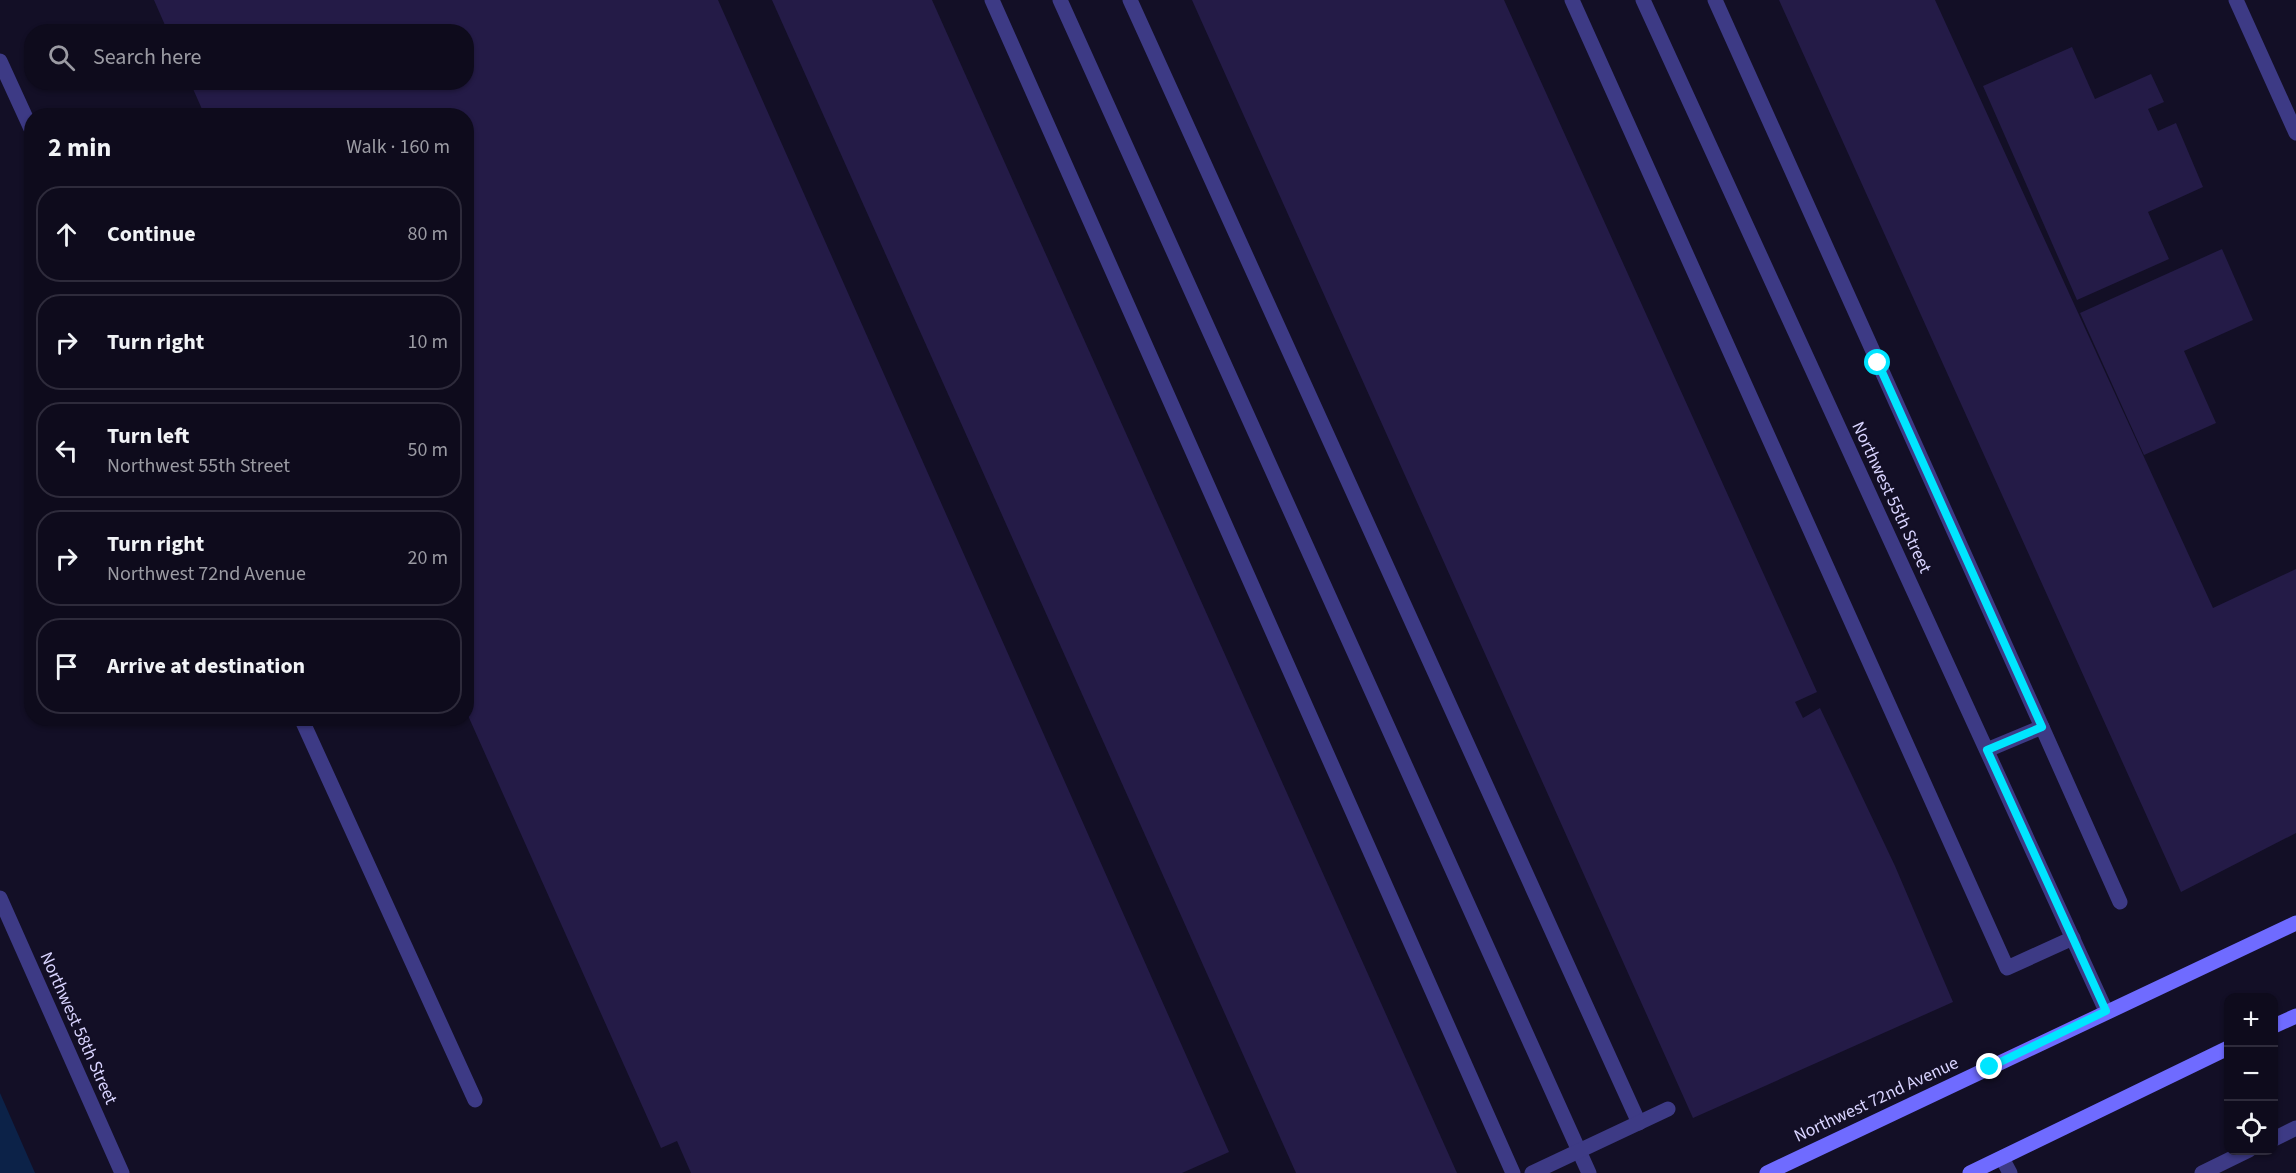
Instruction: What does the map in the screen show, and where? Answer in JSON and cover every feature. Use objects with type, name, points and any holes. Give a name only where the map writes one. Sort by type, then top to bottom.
[{"type":"main road","name":"Northwest 72nd Avenue","points":[[1767,1173],[2296,923]]},
{"type":"main road","points":[[2278,1024],[2296,1016]]},
{"type":"main road","points":[[1970,1173],[2224,1050]]},
{"type":"street","points":[[992,0],[1513,1173]]},
{"type":"street","points":[[1060,0],[1589,1173]]},
{"type":"street","points":[[1130,0],[1639,1123]]},
{"type":"street","points":[[1572,0],[2007,968],[2073,938]]},
{"type":"street","name":"Northwest 55th Street","points":[[1643,0],[2106,1011]]},
{"type":"street","points":[[1715,0],[2120,902]]},
{"type":"street","points":[[2236,0],[2296,133]]},
{"type":"street","points":[[0,61],[24,114]]},
{"type":"street","points":[[305,726],[475,1100]]},
{"type":"street","points":[[1987,750],[2042,727]]},
{"type":"street","name":"Northwest 58th Street","points":[[0,898],[122,1173]]},
{"type":"street","points":[[1532,1173],[1668,1109]]},
{"type":"street","points":[[2278,1137],[2296,1128]]},
{"type":"street","points":[[2202,1173],[2239,1155]]},
{"type":"street","points":[[2002,1158],[2010,1173]]},
{"type":"water","points":[[0,1093],[35,1173],[0,1173]]},
{"type":"building","points":[[154,0],[718,0],[1229,1152],[1182,1173],[691,1173],[677,1141],[661,1148],[473,726],[474,108],[201,108],[194,90],[474,90],[474,24],[164,24]]},
{"type":"building","points":[[772,0],[932,0],[1457,1173],[1296,1173]]},
{"type":"building","points":[[1192,0],[1504,0],[1817,692],[1795,702],[1803,718],[1820,708],[1895,866],[1953,1002],[1693,1118]]},
{"type":"building","points":[[1779,0],[1935,0],[2213,608],[2296,569],[2296,833],[2181,892]]},
{"type":"building","points":[[2072,47],[2095,99],[2151,74],[2164,102],[2148,109],[2158,131],[2176,123],[2203,187],[2148,212],[2169,259],[2077,300],[1983,86]]},
{"type":"building","points":[[2222,249],[2253,320],[2184,351],[2216,423],[2144,455],[2080,313]]},
{"type":"route","points":[[1878,363],[2042,727],[1987,750],[2106,1011],[1990,1067]]}]
